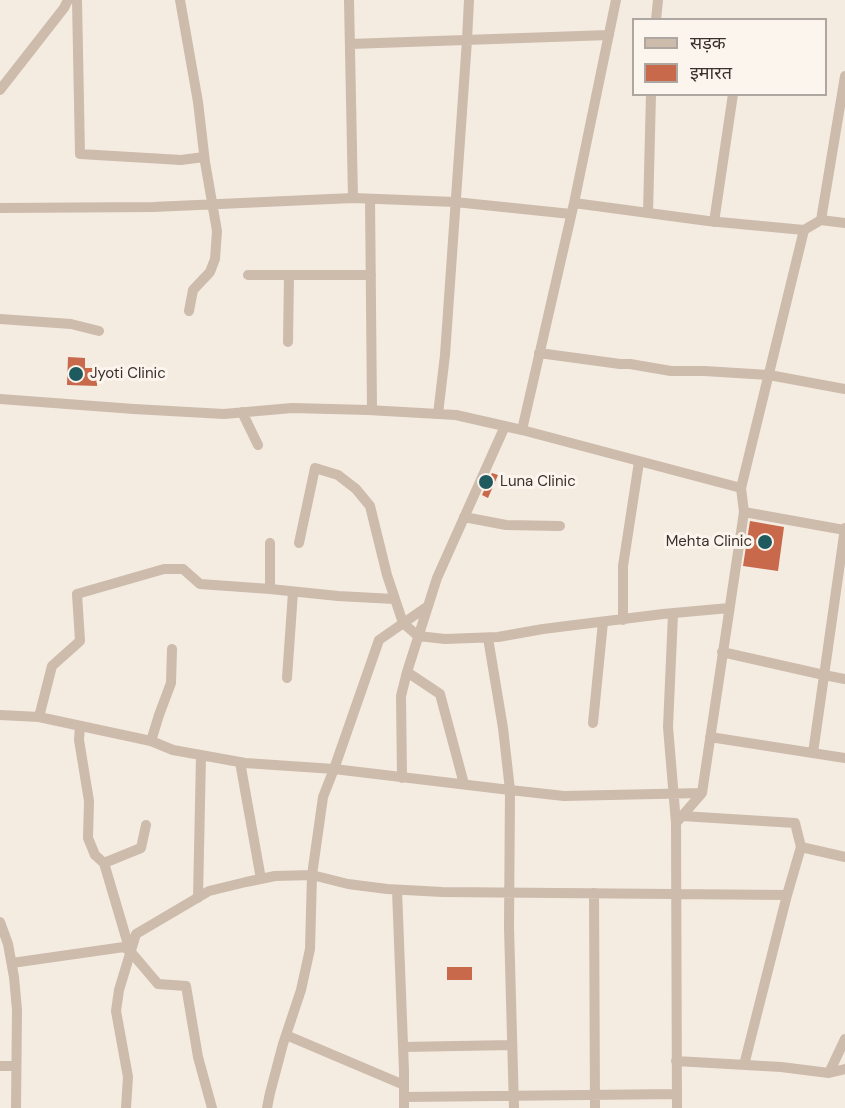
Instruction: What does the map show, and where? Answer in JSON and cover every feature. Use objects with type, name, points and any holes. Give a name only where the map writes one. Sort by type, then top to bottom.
[{"type":"street","points":[[0,90],[68,0]]},
{"type":"street","points":[[77,0],[80,154],[181,160],[204,158]]},
{"type":"street","points":[[180,0],[217,231],[216,259],[210,272],[193,290],[189,311]]},
{"type":"street","points":[[349,0],[353,198]]},
{"type":"street","points":[[438,414],[445,355],[469,0]]},
{"type":"street","points":[[522,430],[616,0]]},
{"type":"street","points":[[656,18],[658,0]]},
{"type":"street","points":[[350,44],[609,35]]},
{"type":"street","points":[[821,220],[840,130],[845,76]]},
{"type":"street","points":[[648,213],[651,96]]},
{"type":"street","points":[[714,222],[733,96]]},
{"type":"street","points":[[370,198],[372,410]]},
{"type":"street","points":[[0,208],[153,207],[370,198],[648,213],[804,230],[821,220],[845,223]]},
{"type":"street","points":[[679,819],[702,793],[744,512],[741,488],[804,230]]},
{"type":"street","points":[[248,275],[371,275]]},
{"type":"street","points":[[288,342],[289,275]]},
{"type":"street","points":[[0,320],[71,324],[99,331]]},
{"type":"street","points":[[539,354],[671,371],[769,375],[845,389]]},
{"type":"street","points":[[0,399],[224,414],[292,408],[456,415],[522,430],[741,488]]},
{"type":"street","points":[[242,412],[258,445]]},
{"type":"street","points":[[402,777],[401,696],[406,672],[437,578],[505,426]]},
{"type":"street","points":[[623,620],[623,566],[639,462]]},
{"type":"street","points":[[299,543],[315,468],[338,475],[356,489],[370,506],[394,599],[403,623],[418,636],[445,639],[488,638],[729,608]]},
{"type":"street","points":[[744,512],[845,530],[813,753]]},
{"type":"street","points":[[464,517],[506,525],[560,526]]},
{"type":"street","points":[[270,543],[270,589]]},
{"type":"street","points":[[39,717],[52,666],[80,642],[77,594],[164,569],[183,569],[200,584],[394,599]]},
{"type":"street","points":[[287,678],[293,592]]},
{"type":"street","points":[[267,1108],[286,1035],[301,990],[310,949],[312,875],[323,797],[379,640],[428,606]]},
{"type":"street","points":[[673,614],[668,728],[672,794],[679,819],[675,893],[677,1108]]},
{"type":"street","points":[[593,723],[603,622]]},
{"type":"street","points":[[488,638],[503,728],[510,790],[509,893],[514,1108]]},
{"type":"street","points":[[152,741],[171,683],[172,649]]},
{"type":"street","points":[[722,652],[845,678]]},
{"type":"street","points":[[406,672],[440,694],[464,784]]},
{"type":"street","points":[[0,715],[39,717],[152,741],[173,750],[240,762],[334,769],[564,796],[702,793]]},
{"type":"street","points":[[80,726],[79,740],[89,801],[88,838],[95,855],[104,863],[130,951]]},
{"type":"street","points":[[710,737],[845,758]]},
{"type":"street","points":[[198,898],[201,756]]},
{"type":"street","points":[[240,762],[261,879]]},
{"type":"street","points":[[679,819],[795,823],[801,847],[744,1065]]},
{"type":"street","points":[[104,863],[141,848],[146,825]]},
{"type":"street","points":[[801,847],[845,857]]},
{"type":"street","points":[[126,1108],[128,1077],[116,1011],[119,990],[136,934],[209,891],[275,876],[312,875],[348,884],[397,890],[787,895]]},
{"type":"street","points":[[397,890],[404,1103],[513,1096],[677,1094]]},
{"type":"street","points":[[594,893],[596,1108]]},
{"type":"street","points":[[0,922],[12,963],[17,1010],[16,1108]]},
{"type":"street","points":[[12,963],[124,947],[158,984],[186,986],[198,1058],[212,1108]]},
{"type":"street","points":[[286,1035],[404,1085]]},
{"type":"street","points":[[829,1073],[845,1039]]},
{"type":"street","points":[[403,1047],[512,1045]]},
{"type":"street","points":[[676,1061],[781,1067],[829,1073],[845,1069]]},
{"type":"street","points":[[0,1066],[16,1066]]},
{"type":"building","points":[[68,357],[85,358],[85,368],[97,368],[97,386],[67,385]]},
{"type":"building","points":[[492,473],[498,475],[488,498],[482,495]]},
{"type":"building","points":[[750,521],[784,527],[778,571],[743,566]]},
{"type":"building","points":[[447,967],[472,967],[472,980],[447,980]]},
{"type":"place","name":"Jyoti Clinic","points":[[76,374]]},
{"type":"place","name":"Luna Clinic","points":[[486,482]]},
{"type":"place","name":"Mehta Clinic","points":[[765,542]]}]
